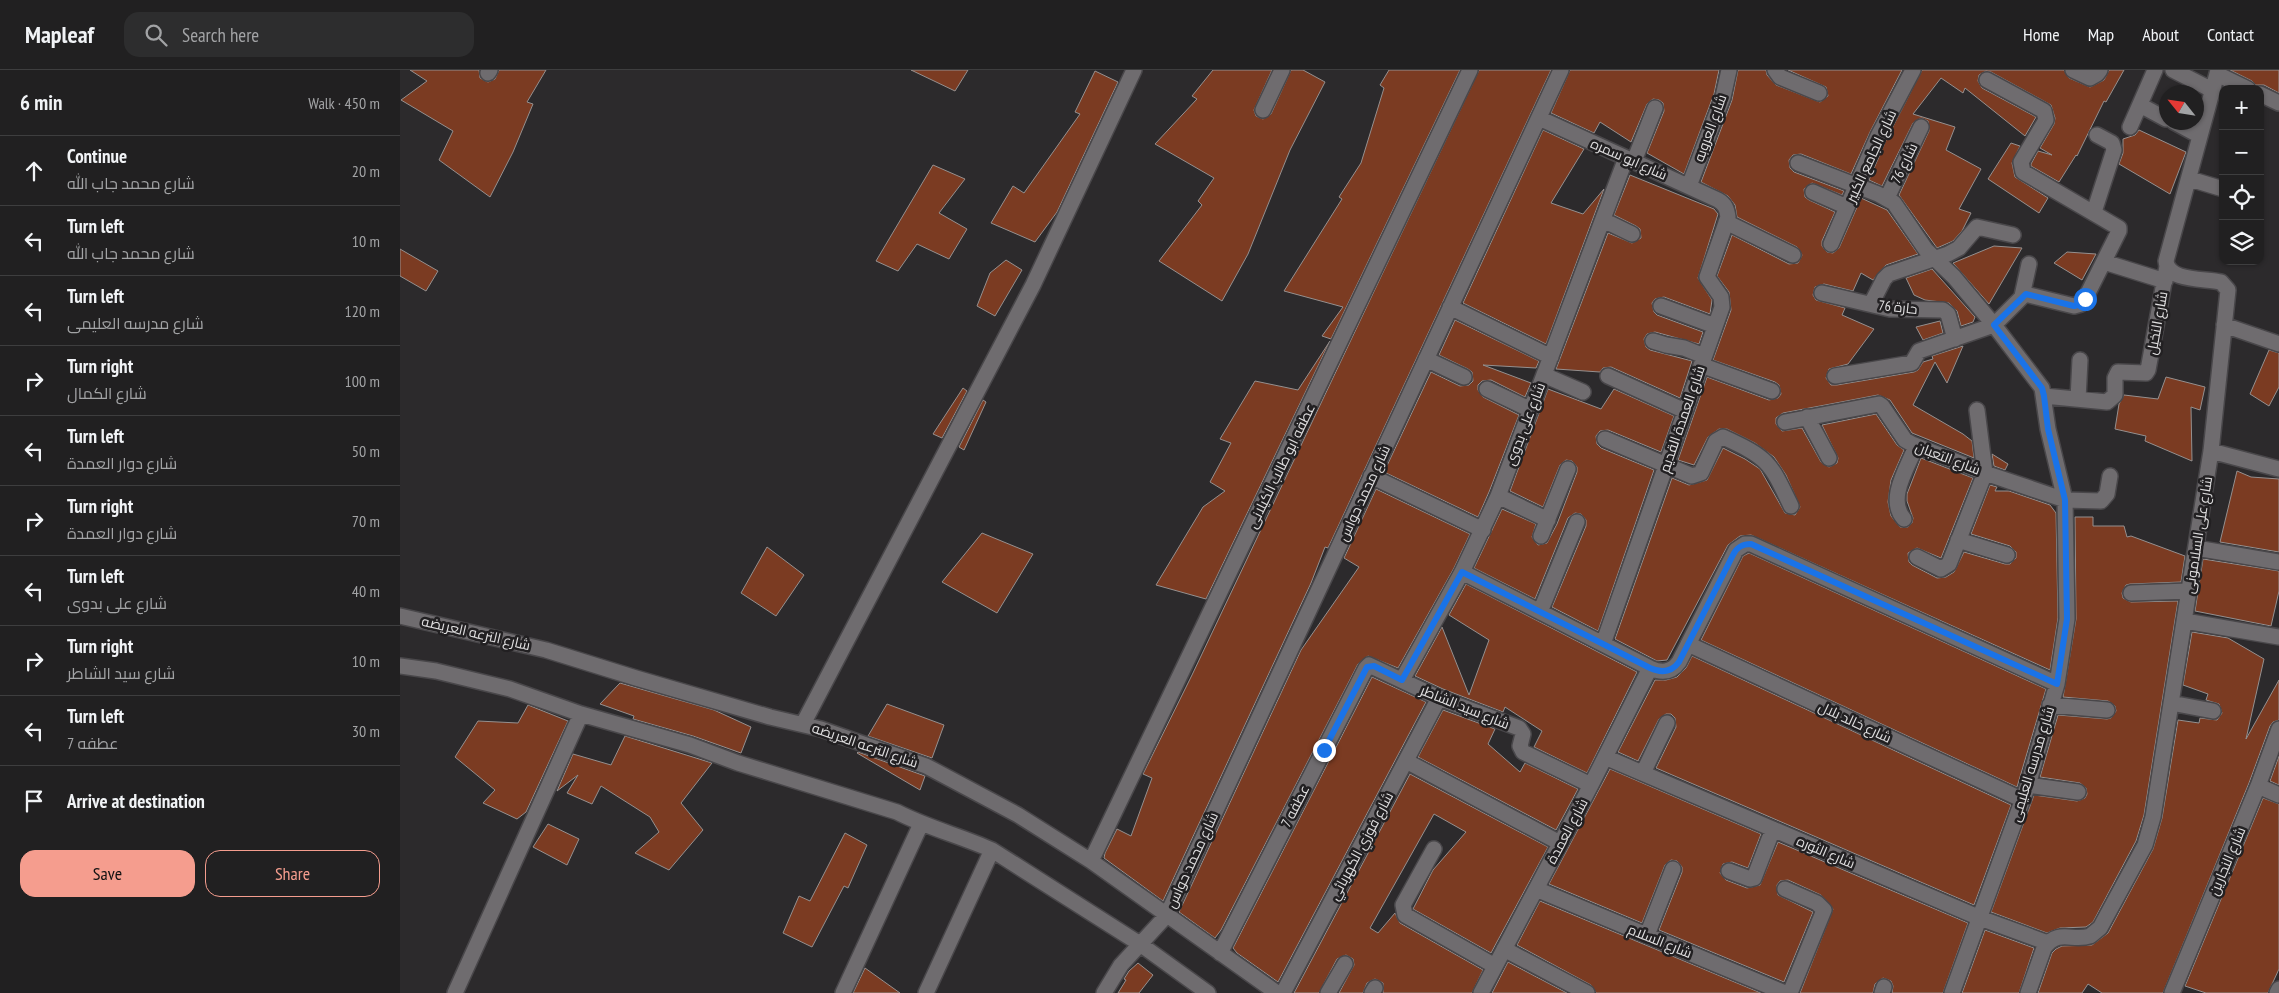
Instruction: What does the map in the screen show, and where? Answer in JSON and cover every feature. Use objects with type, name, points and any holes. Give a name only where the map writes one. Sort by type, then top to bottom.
[{"type":"street","points":[[803,724],[1033,285],[1134,70]]},
{"type":"street","points":[[1263,110],[1282,70]]},
{"type":"street","name":"عطفه ابو طالب الكيلانى","points":[[1091,861],[1470,70]]},
{"type":"street","name":"شارع محمد حواس","points":[[1104,993],[1121,965],[1166,915],[1561,70]]},
{"type":"street","name":"شارع العروبه","points":[[1689,186],[1720,105],[1730,70]]},
{"type":"street","points":[[1775,70],[1780,77],[1819,93]]},
{"type":"street","name":"شارع الجامع الكبير","points":[[1831,244],[1878,136],[1913,70]]},
{"type":"street","points":[[2073,70],[2090,78],[2098,74],[2100,70]]},
{"type":"street","points":[[2130,127],[2156,70]]},
{"type":"street","points":[[2173,70],[2212,90]]},
{"type":"street","points":[[2166,274],[2167,256],[2190,179],[2217,72],[2241,85]]},
{"type":"street","points":[[1834,376],[1910,364],[1914,362],[1919,351],[1994,325],[2022,296],[2029,294],[2077,306],[2084,302],[2119,228],[2023,172],[2021,162],[2046,120],[2046,115],[2042,110],[1987,80]]},
{"type":"street","points":[[2264,96],[2279,103]]},
{"type":"street","points":[[2140,106],[2159,116]]},
{"type":"street","name":"شارع على بدوى","points":[[1402,680],[1483,530],[1498,496],[1603,220],[1655,108]]},
{"type":"street","name":"شارع ابو سمره","points":[[1538,118],[1718,200],[1723,203],[1728,212],[1726,222]]},
{"type":"street","name":"شارع 76","points":[[1887,198],[1921,127]]},
{"type":"street","points":[[2189,130],[2200,136]]},
{"type":"street","points":[[2094,212],[2114,150],[2112,143],[2097,136]]},
{"type":"street","name":"شارع مدرسه العليمى","points":[[1798,162],[1887,198],[1900,210],[1921,243],[1954,277],[1994,325],[2035,378],[2044,396],[2048,429],[2065,500],[2067,619],[2057,684],[2023,800],[1952,993]]},
{"type":"street","points":[[2190,179],[2219,188]]},
{"type":"street","points":[[1813,192],[1847,207]]},
{"type":"street","points":[[1603,220],[1632,234]]},
{"type":"street","points":[[1726,222],[1793,255]]},
{"type":"street","name":"شارع العمدة القديم","points":[[1603,644],[1722,302],[1718,292],[1708,282],[1707,272],[1726,222]]},
{"type":"street","points":[[1871,304],[1884,279],[1889,274],[1936,259],[1959,248],[1976,228],[2013,235]]},
{"type":"street","name":"شارع على السلامونى","points":[[2048,943],[2058,937],[2090,936],[2100,928],[2145,845],[2153,817],[2211,451],[2228,290],[2224,284],[2218,281],[2166,274],[2104,262]]},
{"type":"street","points":[[2022,296],[2029,264]]},
{"type":"street","name":"شارع النخيل","points":[[2044,396],[2107,402],[2115,395],[2115,378],[2118,372],[2142,374],[2147,372],[2166,274]]},
{"type":"street","name":"حارة 76","points":[[1822,293],[1890,309],[1945,311],[1948,314],[1956,338]]},
{"type":"street","points":[[1661,306],[1715,326]]},
{"type":"street","points":[[1450,307],[1551,357]]},
{"type":"street","points":[[2224,325],[2279,344]]},
{"type":"street","points":[[1653,341],[1684,348],[1702,361],[1772,391]]},
{"type":"street","points":[[1426,359],[1464,377]]},
{"type":"street","points":[[2078,399],[2080,360]]},
{"type":"street","points":[[1544,375],[1583,392]]},
{"type":"street","points":[[1608,376],[1685,411]]},
{"type":"street","points":[[1487,389],[1531,410]]},
{"type":"street","name":"شارع التعبان","points":[[1785,422],[1879,404],[1905,440],[1916,446],[1985,473],[2065,500],[2102,501],[2107,494],[2110,476]]},
{"type":"street","points":[[1917,556],[1943,569],[1949,564],[1985,473],[1977,410]]},
{"type":"street","points":[[1807,417],[1829,458]]},
{"type":"street","points":[[1605,439],[1689,476],[1698,475],[1703,471],[1716,441],[1723,437],[1765,460],[1775,471],[1791,506]]},
{"type":"street","points":[[1904,519],[1897,509],[1896,497],[1916,446]]},
{"type":"street","points":[[2211,451],[2279,468]]},
{"type":"street","points":[[1541,536],[1568,469]]},
{"type":"street","points":[[1371,476],[1483,530]]},
{"type":"street","points":[[1498,496],[1548,520]]},
{"type":"street","points":[[1540,612],[1578,522]]},
{"type":"street","points":[[1958,540],[2007,555]]},
{"type":"street","points":[[1462,572],[1650,668],[1665,672],[1676,667],[1736,550],[1745,544],[1751,544],[2057,684]]},
{"type":"street","points":[[2196,548],[2279,562]]},
{"type":"street","points":[[2131,594],[2189,591]]},
{"type":"street","name":"شارع الترعه العريضه","points":[[400,616],[546,650],[636,678],[803,724],[926,766],[1018,815],[1091,861],[1277,993]]},
{"type":"street","points":[[2184,621],[2279,637]]},
{"type":"street","name":"شارع خالد بلال","points":[[1688,644],[2023,800]]},
{"type":"street","name":"عطفه 7","points":[[1220,953],[1366,668],[1369,665],[1374,666]]},
{"type":"street","points":[[400,666],[436,671],[510,689],[581,714],[690,745],[738,763],[897,812],[921,824],[992,850],[1140,944],[1208,993]]},
{"type":"street","name":"شارع سيد الشاطر","points":[[1374,666],[1439,698],[1518,728],[1523,734],[1520,746],[1523,752],[1591,785]]},
{"type":"street","name":"شارع العمدة","points":[[1481,993],[1591,785],[1650,668]]},
{"type":"street","name":"شارع فوزي الكهربائي","points":[[1283,993],[1439,698]]},
{"type":"street","points":[[2171,702],[2213,711]]},
{"type":"street","points":[[2050,705],[2107,710]]},
{"type":"street","points":[[455,993],[581,714]]},
{"type":"street","points":[[1642,773],[1667,723]]},
{"type":"street","name":"شارع النجارين","points":[[2172,993],[2258,786],[2279,729]]},
{"type":"street","name":"شارع الثوره","points":[[1605,757],[1980,918],[2048,943]]},
{"type":"street","points":[[1406,760],[1560,843]]},
{"type":"street","points":[[2028,785],[2078,792]]},
{"type":"street","points":[[2258,786],[2279,795]]},
{"type":"street","points":[[843,993],[921,824]]},
{"type":"street","points":[[1729,871],[1750,879],[1754,878],[1773,829]]},
{"type":"street","points":[[1434,849],[1403,905],[1405,915],[1495,966]]},
{"type":"street","points":[[926,993],[992,850]]},
{"type":"street","points":[[1647,935],[1673,869]]},
{"type":"street","name":"شارع السلام","points":[[1536,889],[1785,993]]},
{"type":"street","points":[[1785,889],[1817,903],[1824,910],[1824,914],[1790,993]]},
{"type":"street","points":[[2028,993],[2044,948],[2048,943]]},
{"type":"street","points":[[1504,949],[1587,993]]},
{"type":"street","points":[[1328,993],[1345,964]]},
{"type":"street","points":[[2277,993],[2279,989]]},
{"type":"building","points":[[410,70],[479,70],[480,78],[488,82],[495,79],[499,70],[546,70],[527,102],[533,104],[513,152],[490,197],[439,160],[453,131],[401,100],[427,81]]},
{"type":"building","points":[[911,70],[968,70],[955,91]]},
{"type":"building","points":[[1213,70],[1272,70],[1254,110],[1256,116],[1263,119],[1271,114],[1291,70],[1303,70],[1325,82],[1290,150],[1248,254],[1222,301],[1159,261],[1202,205],[1198,201],[1214,178],[1155,144],[1197,99],[1192,96]]},
{"type":"building","points":[[1389,70],[1460,70],[1331,339],[1322,336],[1343,307],[1284,291],[1342,199],[1339,197],[1361,163],[1384,88],[1380,85]]},
{"type":"building","points":[[1479,70],[1551,70],[1328,548],[1325,547],[1311,583],[1163,901],[1104,858],[1105,853],[1117,829],[1131,836],[1152,778],[1143,774],[1192,675]]},
{"type":"building","points":[[1570,70],[1719,70],[1714,94],[1684,174],[1647,153],[1664,111],[1663,103],[1659,100],[1653,99],[1647,104],[1631,142],[1600,122],[1594,133],[1551,113]]},
{"type":"building","points":[[1738,70],[1766,70],[1767,75],[1776,85],[1820,102],[1828,96],[1826,87],[1788,70],[1902,70],[1851,174],[1801,154],[1793,155],[1789,160],[1790,168],[1794,172],[1844,191],[1842,195],[1812,183],[1804,189],[1805,197],[1809,200],[1835,212],[1822,241],[1822,246],[1827,252],[1833,253],[1839,248],[1861,198],[1887,210],[1918,254],[1886,265],[1873,280],[1861,273],[1853,291],[1824,284],[1815,287],[1813,295],[1816,300],[1845,308],[1842,315],[1874,329],[1848,364],[1829,369],[1826,378],[1831,385],[1837,385],[1914,372],[1918,370],[1923,362],[1933,359],[1932,356],[1963,346],[1947,383],[1935,362],[1913,405],[1972,441],[1974,458],[1912,433],[1890,400],[1878,395],[1783,413],[1776,418],[1776,424],[1782,431],[1802,428],[1821,462],[1829,467],[1837,463],[1838,458],[1822,425],[1876,414],[1897,445],[1904,450],[1891,480],[1888,502],[1891,516],[1900,527],[1908,527],[1912,523],[1913,518],[1907,501],[1907,494],[1921,458],[1973,478],[1941,558],[1917,548],[1908,553],[1909,562],[1912,565],[1937,578],[1946,577],[1954,572],[1964,552],[2005,564],[2010,564],[2016,558],[2016,552],[2010,546],[1971,534],[1990,485],[1997,487],[1995,491],[2009,491],[2050,505],[2056,513],[2058,618],[2050,670],[1751,535],[1740,536],[1728,545],[1667,660],[1657,661],[1615,639],[1672,478],[1689,485],[1707,480],[1723,448],[1760,469],[1785,513],[1795,515],[1800,507],[1786,475],[1774,457],[1755,443],[1727,429],[1719,429],[1708,437],[1694,465],[1678,460],[1707,377],[1769,400],[1778,398],[1781,394],[1779,385],[1775,382],[1713,360],[1731,310],[1729,292],[1717,276],[1732,235],[1789,264],[1798,263],[1802,255],[1797,247],[1737,217],[1735,205],[1728,196],[1701,182],[1732,100]]},
{"type":"building","points":[[1922,70],[2064,70],[2069,78],[2090,87],[2104,80],[2109,70],[2124,70],[2106,102],[2104,101],[2077,156],[2059,182],[2031,166],[2038,151],[2052,155],[2040,148],[2054,124],[2055,118],[2051,105],[1991,72],[1986,71],[1979,75],[1978,81],[1982,88],[2036,117],[2025,136],[1965,88],[1963,93],[1941,78],[1913,114],[1955,127],[1946,150],[1981,169],[1959,209],[1971,213],[1962,231],[1953,241],[1937,248],[1899,195],[1929,131],[1928,121],[1921,118],[1913,123],[1882,186],[1869,180],[1886,140]]},
{"type":"building","points":[[2230,70],[2279,70],[2279,93],[2264,85],[2256,85]]},
{"type":"building","points":[[1095,71],[1118,82],[1057,212],[1035,242],[991,223],[1013,186],[1024,193],[1080,114],[1075,112]]},
{"type":"building","points":[[1543,130],[1584,149],[1551,203],[1583,214],[1604,189],[1546,344],[1463,303]]},
{"type":"building","points":[[2139,130],[2186,152],[2170,194],[2119,164],[2123,153],[2123,139],[2135,135]]},
{"type":"building","points":[[2011,143],[2020,146],[2012,163],[2015,177],[2048,198],[2039,213],[1988,179]]},
{"type":"building","points":[[933,165],[965,179],[939,213],[967,229],[949,259],[917,244],[898,271],[876,261]]},
{"type":"building","points":[[1630,175],[1714,209],[1718,214],[1698,278],[1712,300],[1710,314],[1664,297],[1655,299],[1652,303],[1654,312],[1657,315],[1703,332],[1699,344],[1655,332],[1647,334],[1644,339],[1646,347],[1650,350],[1692,361],[1680,398],[1611,367],[1603,368],[1600,372],[1556,369],[1608,233],[1632,243],[1641,238],[1640,229],[1614,215]]},
{"type":"building","points":[[1994,246],[2022,248],[1989,304],[1953,263]]},
{"type":"building","points":[[400,249],[438,271],[426,291],[400,276]]},
{"type":"building","points":[[2067,252],[2096,254],[2082,280],[2054,263]]},
{"type":"building","points":[[1006,260],[1022,270],[995,316],[977,306],[990,273]]},
{"type":"building","points":[[1932,269],[1975,317],[1973,322],[1961,326],[1957,311],[1949,303],[1925,300],[1914,295],[1906,278]]},
{"type":"building","points":[[1455,320],[1539,361],[1536,368],[1483,365],[1531,383],[1525,397],[1491,380],[1482,381],[1478,385],[1478,390],[1483,397],[1519,415],[1478,517],[1384,472],[1431,372],[1460,386],[1469,385],[1473,381],[1472,372],[1439,355]]},
{"type":"building","points":[[1940,321],[1943,333],[1923,340],[1916,327]]},
{"type":"building","points":[[1330,341],[1206,599],[1156,585],[1203,507],[1225,491],[1210,482],[1231,443],[1220,439],[1255,381],[1298,390]]},
{"type":"building","points":[[2269,350],[2279,353],[2279,387],[2269,406],[2250,394]]},
{"type":"building","points":[[2166,377],[2205,387],[2200,410],[2191,407],[2192,461],[2145,441],[2146,436],[2115,429],[2119,404],[2124,395],[2158,399]]},
{"type":"building","points":[[963,388],[967,391],[942,438],[933,434]]},
{"type":"building","points":[[1548,389],[1601,409],[1614,389],[1674,416],[1661,452],[1608,430],[1600,431],[1596,436],[1597,444],[1601,448],[1654,470],[1598,631],[1552,607],[1586,526],[1586,520],[1581,514],[1575,513],[1568,518],[1535,599],[1474,568],[1502,509],[1536,524],[1532,537],[1538,545],[1547,543],[1557,524],[1577,472],[1577,467],[1572,461],[1566,460],[1560,465],[1543,507],[1510,491]]},
{"type":"building","points":[[983,400],[986,402],[964,450],[959,447]]},
{"type":"building","points":[[1992,454],[2008,464],[2005,470],[1994,466]]},
{"type":"building","points":[[2237,471],[2251,477],[2279,479],[2279,552],[2220,542]]},
{"type":"building","points":[[1376,489],[1470,534],[1454,568],[1398,668],[1368,656],[1358,664],[1221,930],[1215,938],[1179,912],[1301,650],[1359,567],[1344,558]]},
{"type":"building","points":[[2075,517],[2093,517],[2093,526],[2124,526],[2127,537],[2131,536],[2185,556],[2181,582],[2130,584],[2126,585],[2122,593],[2123,598],[2131,602],[2178,601],[2144,815],[2136,841],[2093,922],[2086,927],[2060,928],[2047,933],[1991,912],[2034,795],[2077,801],[2085,798],[2087,794],[2086,788],[2080,783],[2040,777],[2058,715],[2107,719],[2111,718],[2116,711],[2115,706],[2108,701],[2063,697],[2076,619]]},
{"type":"building","points":[[982,533],[1033,554],[997,613],[942,582]]},
{"type":"building","points":[[767,547],[804,575],[776,616],[741,593]]},
{"type":"building","points":[[1749,553],[2046,689],[2017,787],[1701,640],[1743,556]]},
{"type":"building","points":[[2203,559],[2279,571],[2279,591],[2271,626],[2195,611]]},
{"type":"building","points":[[1466,584],[1637,672],[1587,773],[1534,747],[1542,731],[1505,707],[1503,712],[1415,676],[1442,627],[1469,695],[1489,640],[1449,615]]},
{"type":"building","points":[[2192,632],[2228,638],[2264,659],[2246,739],[2279,680],[2279,720],[2273,722],[2270,726],[2249,783],[2163,993],[2102,993],[2088,984],[2082,993],[2038,993],[2052,953],[2056,949],[2062,946],[2092,945],[2108,933],[2153,849],[2162,818],[2178,720],[2199,723],[2200,718],[2217,720],[2222,713],[2219,704],[2206,700],[2208,694],[2183,685]]},
{"type":"building","points":[[1692,656],[2011,805],[1974,905],[1656,768],[1676,727],[1675,718],[1671,714],[1666,714],[1659,719],[1638,761],[1618,752],[1655,680],[1677,677],[1686,668]]},
{"type":"building","points":[[1372,677],[1426,702],[1278,982],[1237,953],[1233,948]]},
{"type":"building","points":[[620,683],[714,710],[751,727],[741,753],[693,736],[633,719],[634,716],[600,704]]},
{"type":"building","points":[[887,704],[944,725],[932,758],[868,736]]},
{"type":"building","points":[[528,705],[568,721],[526,812],[517,819],[483,803],[495,790],[455,757],[478,721],[518,723]]},
{"type":"building","points":[[1443,710],[1495,729],[1488,744],[1520,772],[1525,763],[1578,789],[1556,830],[1418,757]]},
{"type":"building","points":[[625,736],[712,763],[681,803],[703,830],[669,870],[635,853],[659,832],[650,817],[601,786],[592,804],[567,793],[578,775],[557,791],[573,754],[611,765]]},
{"type":"building","points":[[857,753],[925,776],[920,790]]},
{"type":"building","points":[[2279,756],[2279,785],[2270,781]]},
{"type":"building","points":[[1610,769],[1761,834],[1748,868],[1732,862],[1723,864],[1720,873],[1726,880],[1747,888],[1760,885],[1778,842],[1968,923],[1943,993],[1892,993],[1893,986],[1891,981],[1883,978],[1875,984],[1873,993],[1800,993],[1833,909],[1821,895],[1788,880],[1780,881],[1777,885],[1778,895],[1813,912],[1784,982],[1659,930],[1682,872],[1682,867],[1677,861],[1671,860],[1665,865],[1642,923],[1549,884]]},
{"type":"building","points":[[1410,774],[1548,847],[1491,953],[1413,909],[1433,870],[1466,832],[1434,814],[1370,928],[1378,933],[1395,913],[1400,923],[1483,970],[1472,993],[1383,993],[1383,983],[1375,979],[1367,983],[1363,993],[1339,993],[1354,965],[1353,959],[1346,955],[1337,959],[1319,993],[1294,993]]},
{"type":"building","points":[[2263,798],[2279,804],[2279,969],[2268,993],[2206,993],[2185,986]]},
{"type":"building","points":[[548,824],[579,839],[567,865],[533,847]]},
{"type":"building","points":[[845,833],[867,845],[848,888],[844,886],[812,947],[783,933],[799,896],[810,901]]},
{"type":"building","points":[[1540,901],[1761,993],[1596,993],[1591,985],[1517,945]]},
{"type":"building","points":[[1985,930],[2034,948],[2019,993],[1962,993]]},
{"type":"building","points":[[1508,962],[1567,993],[1492,993]]},
{"type":"building","points":[[1138,963],[1153,975],[1139,993],[1118,993],[1129,971]]},
{"type":"building","points":[[865,968],[900,993],[853,993]]},
{"type":"route","points":[[1324,750],[1362,675],[1369,665],[1402,680],[1462,572],[1650,668],[1659,672],[1665,672],[1676,667],[1733,555],[1740,546],[1745,544],[1751,544],[2057,684],[2065,642],[2067,619],[2065,500],[2048,429],[2042,388],[1994,325],[2019,298],[2026,294],[2074,306],[2081,304],[2085,299]]}]
